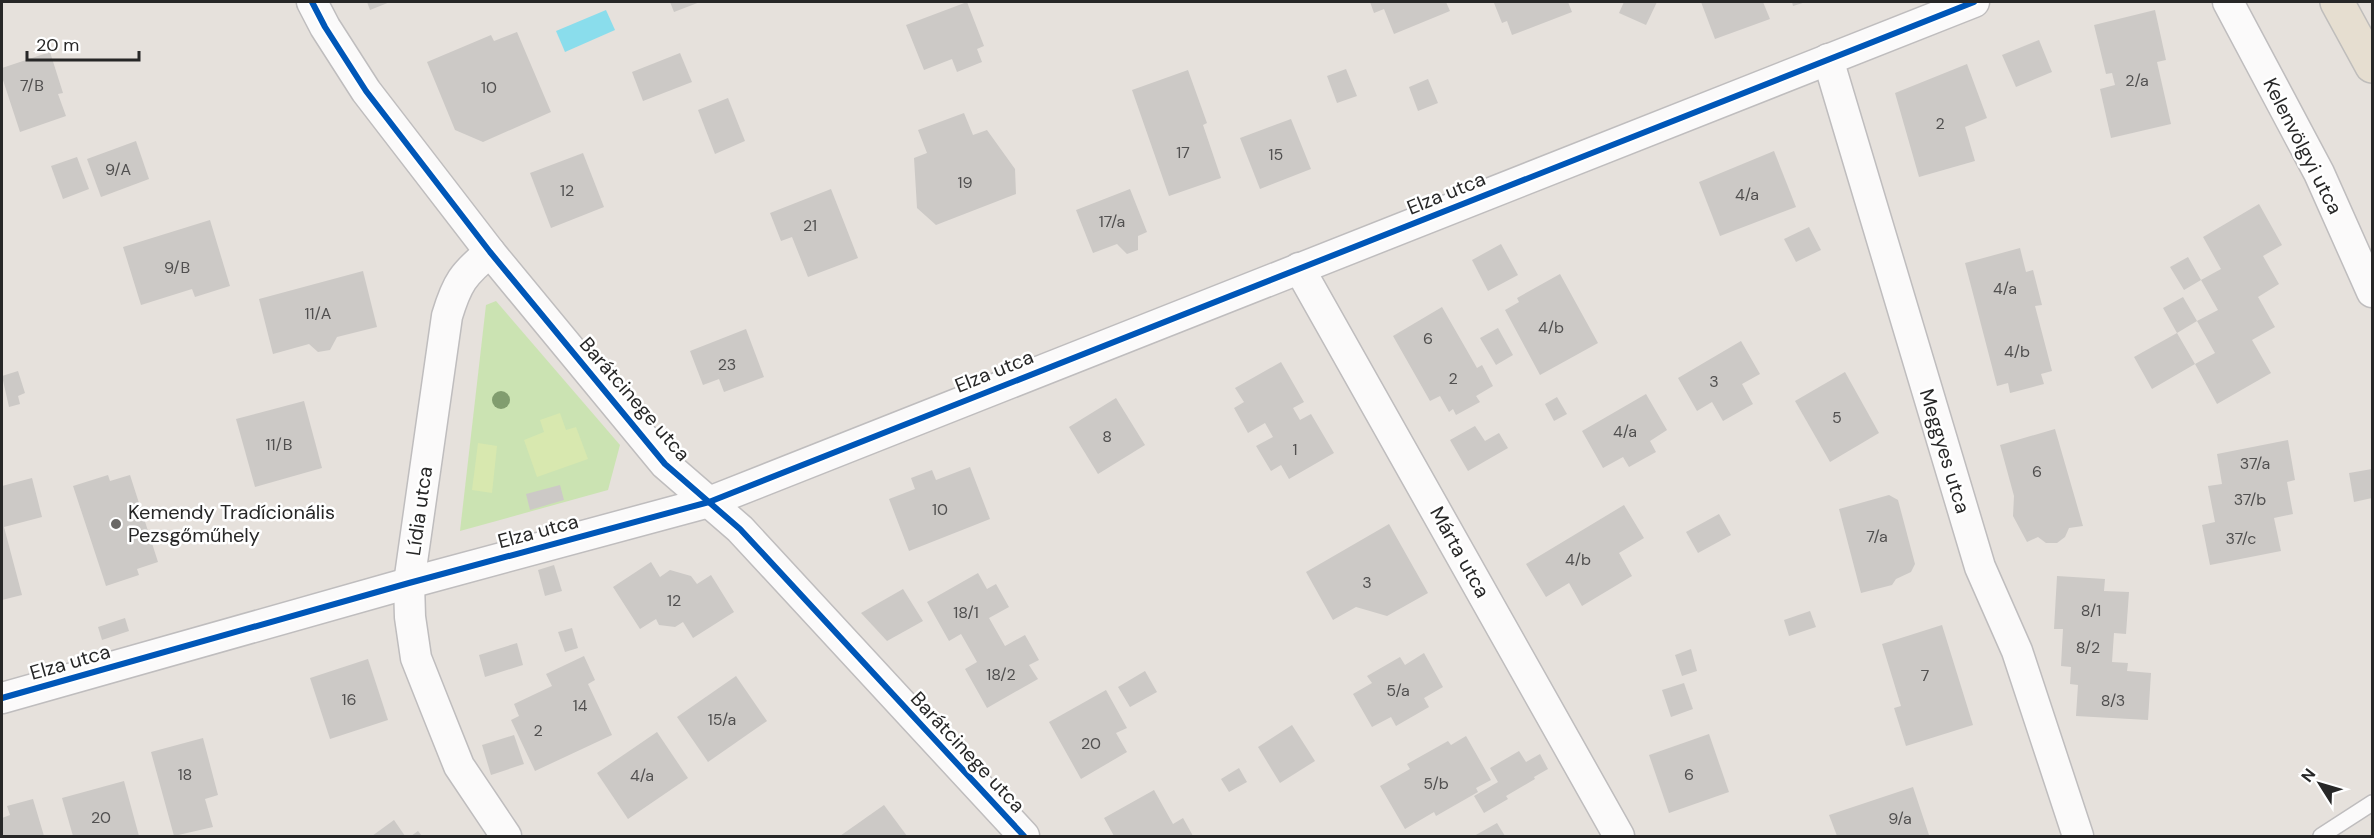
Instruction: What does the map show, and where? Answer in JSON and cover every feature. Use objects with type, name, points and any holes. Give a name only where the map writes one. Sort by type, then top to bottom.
[{"type":"main road","points":[[2337,2],[2373,66]]},
{"type":"street","name":"Barátcinege utca","points":[[312,2],[366,91],[490,252],[665,464],[740,529],[1024,837]]},
{"type":"street","name":"Elza utca","points":[[2,698],[409,583],[708,502],[1974,2]]},
{"type":"street","name":"Kelenvölgyi utca","points":[[2228,2],[2319,173],[2373,292]]},
{"type":"street","name":"Meggyes utca","points":[[1828,60],[1980,567],[2017,651],[2078,837]]},
{"type":"street","name":"Lídia utca","points":[[490,252],[469,270],[455,289],[447,316],[409,583],[410,617],[416,658],[459,766],[506,837]]},
{"type":"street","name":"Márta utca","points":[[1299,268],[1619,837]]},
{"type":"lane","points":[[2320,837],[2373,802]]},
{"type":"green space","points":[[496,301],[620,445],[608,490],[460,531],[486,305]]},
{"type":"green space","points":[[560,413],[566,430],[576,427],[588,459],[537,477],[524,440],[544,432],[540,420]]},
{"type":"green space","points":[[478,443],[497,446],[492,493],[472,490]]},
{"type":"water","points":[[606,10],[615,30],[565,52],[556,31]]},
{"type":"building","points":[[367,2],[390,2],[370,10]]},
{"type":"building","points":[[670,2],[700,2],[674,12]]},
{"type":"building","points":[[967,2],[984,46],[977,49],[982,62],[957,72],[952,59],[924,70],[906,25]]},
{"type":"building","points":[[1370,2],[1446,2],[1450,11],[1394,34],[1384,9],[1374,13]]},
{"type":"building","points":[[1568,2],[1572,12],[1512,35],[1507,21],[1502,23],[1494,3]]},
{"type":"building","points":[[1624,2],[1657,2],[1646,25],[1619,13]]},
{"type":"building","points":[[1701,2],[1763,2],[1770,19],[1715,39]]},
{"type":"building","points":[[1792,2],[1806,2],[1793,6]]},
{"type":"building","points":[[2155,10],[2166,60],[2157,62],[2171,124],[2111,138],[2100,89],[2115,85],[2112,73],[2106,74],[2094,25]]},
{"type":"building","points":[[517,32],[551,112],[483,142],[455,130],[427,62],[491,35],[494,41]]},
{"type":"building","points":[[2039,40],[2052,72],[2016,87],[2002,55]]},
{"type":"building","points":[[50,52],[63,93],[58,94],[66,116],[20,132],[2,77],[2,68]]},
{"type":"building","points":[[680,53],[692,82],[643,101],[632,72]]},
{"type":"building","points":[[1967,64],[1987,118],[1965,127],[1975,161],[1919,177],[1895,93]]},
{"type":"building","points":[[1346,69],[1357,96],[1337,103],[1327,76]]},
{"type":"building","points":[[1188,70],[1207,123],[1203,125],[1221,178],[1169,196],[1132,90]]},
{"type":"building","points":[[1428,79],[1438,103],[1418,111],[1409,87]]},
{"type":"building","points":[[728,98],[745,141],[715,154],[698,110]]},
{"type":"building","points":[[964,113],[973,135],[987,130],[1015,169],[1016,194],[936,225],[917,208],[914,158],[927,153],[918,130]]},
{"type":"building","points":[[1291,119],[1311,169],[1260,189],[1240,138]]},
{"type":"building","points":[[136,141],[149,179],[101,197],[87,159]]},
{"type":"building","points":[[1774,151],[1796,207],[1720,236],[1699,182]]},
{"type":"building","points":[[583,153],[604,207],[551,228],[530,173]]},
{"type":"building","points":[[77,157],[89,189],[63,199],[51,166]]},
{"type":"building","points":[[831,189],[858,258],[808,277],[792,237],[781,241],[770,213]]},
{"type":"building","points":[[1130,189],[1147,232],[1138,236],[1138,250],[1127,254],[1117,244],[1093,253],[1076,210]]},
{"type":"building","points":[[2259,204],[2282,245],[2263,256],[2279,284],[2258,297],[2275,327],[2252,340],[2271,373],[2217,404],[2195,364],[2215,353],[2197,321],[2218,310],[2201,280],[2221,269],[2203,237]]},
{"type":"building","points":[[210,220],[230,286],[195,297],[192,289],[141,305],[123,247]]},
{"type":"building","points":[[1809,227],[1821,250],[1796,262],[1784,239]]},
{"type":"building","points":[[1501,244],[1518,275],[1488,291],[1472,260]]},
{"type":"building","points":[[2020,248],[2026,272],[2033,270],[2042,305],[2035,306],[2052,371],[2041,374],[2044,384],[2010,393],[2008,383],[1997,386],[1965,263]]},
{"type":"building","points":[[2188,257],[2201,280],[2184,290],[2170,267]]},
{"type":"building","points":[[363,271],[377,327],[337,337],[330,350],[318,352],[309,344],[273,354],[259,299]]},
{"type":"building","points":[[1560,274],[1598,343],[1540,375],[1505,310],[1519,302],[1517,298]]},
{"type":"building","points":[[2183,297],[2197,321],[2177,333],[2163,308]]},
{"type":"building","points":[[1442,307],[1477,368],[1482,365],[1493,386],[1476,396],[1480,402],[1456,415],[1453,409],[1449,412],[1440,396],[1430,401],[1393,336]]},
{"type":"building","points":[[1498,328],[1513,355],[1496,365],[1480,338]]},
{"type":"building","points":[[746,329],[764,377],[724,392],[719,379],[703,385],[690,351]]},
{"type":"building","points":[[2177,333],[2195,364],[2152,389],[2134,357]]},
{"type":"building","points":[[1741,341],[1760,374],[1742,384],[1753,404],[1723,421],[1712,402],[1697,411],[1678,378]]},
{"type":"building","points":[[1281,362],[1304,402],[1293,408],[1300,420],[1311,414],[1334,453],[1289,479],[1281,465],[1271,471],[1256,446],[1273,437],[1265,423],[1248,433],[1234,408],[1244,402],[1235,388]]},
{"type":"building","points":[[18,371],[25,393],[18,396],[20,404],[9,407],[2,376]]},
{"type":"building","points":[[1845,372],[1879,433],[1830,462],[1795,401]]},
{"type":"building","points":[[1646,394],[1667,430],[1650,441],[1656,452],[1629,467],[1623,457],[1603,468],[1582,431]]},
{"type":"building","points":[[1557,397],[1567,414],[1554,421],[1545,404]]},
{"type":"building","points":[[1116,398],[1145,445],[1098,474],[1069,427]]},
{"type":"building","points":[[304,401],[322,468],[255,487],[236,419]]},
{"type":"building","points":[[1475,426],[1485,441],[1499,433],[1508,448],[1468,471],[1450,440]]},
{"type":"building","points":[[2055,429],[2083,526],[2069,528],[2065,537],[2057,543],[2046,543],[2038,537],[2027,542],[2013,516],[2014,496],[2000,445]]},
{"type":"building","points":[[2288,440],[2295,480],[2287,482],[2293,514],[2274,518],[2281,551],[2210,565],[2202,525],[2215,522],[2208,486],[2222,484],[2217,454]]},
{"type":"building","points":[[970,467],[990,519],[909,551],[889,499],[915,489],[911,478],[932,470],[936,480]]},
{"type":"building","points":[[2372,469],[2372,498],[2354,502],[2349,473]]},
{"type":"building","name":"Kemendy Tradícionális Pezsgőműhely","points":[[108,475],[110,481],[130,475],[158,562],[137,569],[139,575],[106,586],[73,486]]},
{"type":"building","points":[[32,478],[42,517],[4,527],[22,595],[2,600],[2,486]]},
{"type":"building","points":[[560,485],[564,500],[530,510],[526,494]]},
{"type":"building","points":[[1889,495],[1898,500],[1915,564],[1911,572],[1896,579],[1892,585],[1861,593],[1839,509]]},
{"type":"building","points":[[1624,505],[1644,538],[1619,553],[1632,576],[1582,606],[1569,583],[1546,597],[1526,564]]},
{"type":"building","points":[[1719,514],[1731,535],[1698,553],[1686,532]]},
{"type":"building","points":[[1389,524],[1428,593],[1387,616],[1356,607],[1333,620],[1306,572]]},
{"type":"building","points":[[651,562],[660,577],[670,570],[691,576],[697,584],[711,575],[734,612],[693,638],[683,622],[675,627],[659,625],[656,619],[640,629],[613,587]]},
{"type":"building","points":[[554,565],[562,591],[545,596],[538,570]]},
{"type":"building","points":[[978,573],[987,589],[996,584],[1009,607],[989,618],[1005,646],[1025,635],[1039,660],[1029,665],[1038,679],[987,708],[965,669],[977,662],[961,634],[949,641],[927,602]]},
{"type":"building","points":[[2057,576],[2105,579],[2104,591],[2129,592],[2126,634],[2114,633],[2112,662],[2128,663],[2127,671],[2151,673],[2148,720],[2076,716],[2078,685],[2070,684],[2071,667],[2061,666],[2063,629],[2054,629]]},
{"type":"building","points":[[903,589],[923,621],[887,641],[861,613]]},
{"type":"building","points":[[1810,611],[1816,627],[1789,636],[1784,620]]},
{"type":"building","points":[[125,618],[129,631],[102,640],[98,627]]},
{"type":"building","points":[[1942,625],[1973,725],[1906,746],[1894,708],[1901,706],[1882,644]]},
{"type":"building","points":[[572,628],[578,648],[565,652],[558,632]]},
{"type":"building","points":[[517,643],[523,665],[485,677],[479,655]]},
{"type":"building","points":[[1691,649],[1697,671],[1682,676],[1675,655]]},
{"type":"building","points":[[1424,653],[1443,687],[1424,698],[1429,707],[1396,726],[1391,717],[1372,727],[1353,694],[1372,683],[1367,676],[1400,657],[1405,665]]},
{"type":"building","points":[[584,656],[595,680],[588,684],[612,735],[535,771],[511,720],[519,716],[514,704],[552,686],[546,674]]},
{"type":"building","points":[[368,659],[388,720],[330,739],[310,678]]},
{"type":"building","points":[[1145,671],[1157,692],[1130,707],[1118,687]]},
{"type":"building","points":[[736,676],[767,721],[708,762],[677,717]]},
{"type":"building","points":[[1684,683],[1693,709],[1671,717],[1662,690]]},
{"type":"building","points":[[1106,690],[1127,728],[1116,733],[1127,752],[1081,779],[1049,722]]},
{"type":"building","points":[[1292,725],[1315,761],[1280,783],[1258,747]]},
{"type":"building","points":[[657,732],[688,778],[628,819],[597,773]]},
{"type":"building","points":[[1709,734],[1729,792],[1669,813],[1649,755]]},
{"type":"building","points":[[514,735],[524,764],[491,775],[482,745]]},
{"type":"building","points":[[1466,736],[1491,780],[1476,788],[1478,792],[1436,816],[1434,812],[1405,829],[1380,786],[1410,769],[1407,764],[1448,741],[1451,745]]},
{"type":"building","points":[[203,738],[218,795],[205,799],[213,827],[174,836],[151,752]]},
{"type":"building","points":[[1519,751],[1526,762],[1540,754],[1548,769],[1506,796],[1508,799],[1484,813],[1474,796],[1498,782],[1490,768]]},
{"type":"building","points":[[1239,768],[1247,782],[1229,792],[1221,779]]},
{"type":"building","points":[[124,781],[139,836],[73,836],[62,798]]},
{"type":"building","points":[[1913,787],[1929,835],[1837,836],[1829,815]]},
{"type":"building","points":[[1154,790],[1173,824],[1183,818],[1193,836],[1114,836],[1104,818]]},
{"type":"building","points":[[33,799],[44,836],[2,836],[2,818],[10,815],[7,806]]},
{"type":"building","points":[[884,805],[907,836],[840,836]]},
{"type":"building","points":[[394,820],[405,836],[372,836]]},
{"type":"building","points":[[1497,823],[1505,836],[1474,836]]},
{"type":"building","points":[[418,831],[422,836],[411,836]]},
{"type":"cycle path","points":[[312,2],[325,27],[366,91],[490,252],[665,464],[740,529],[1024,836]]},
{"type":"cycle path","points":[[2,698],[409,583],[709,502],[1974,2]]},
{"type":"place","name":"Kemendy Tradícionális Pezsgőműhely","points":[[116,524]]}]
